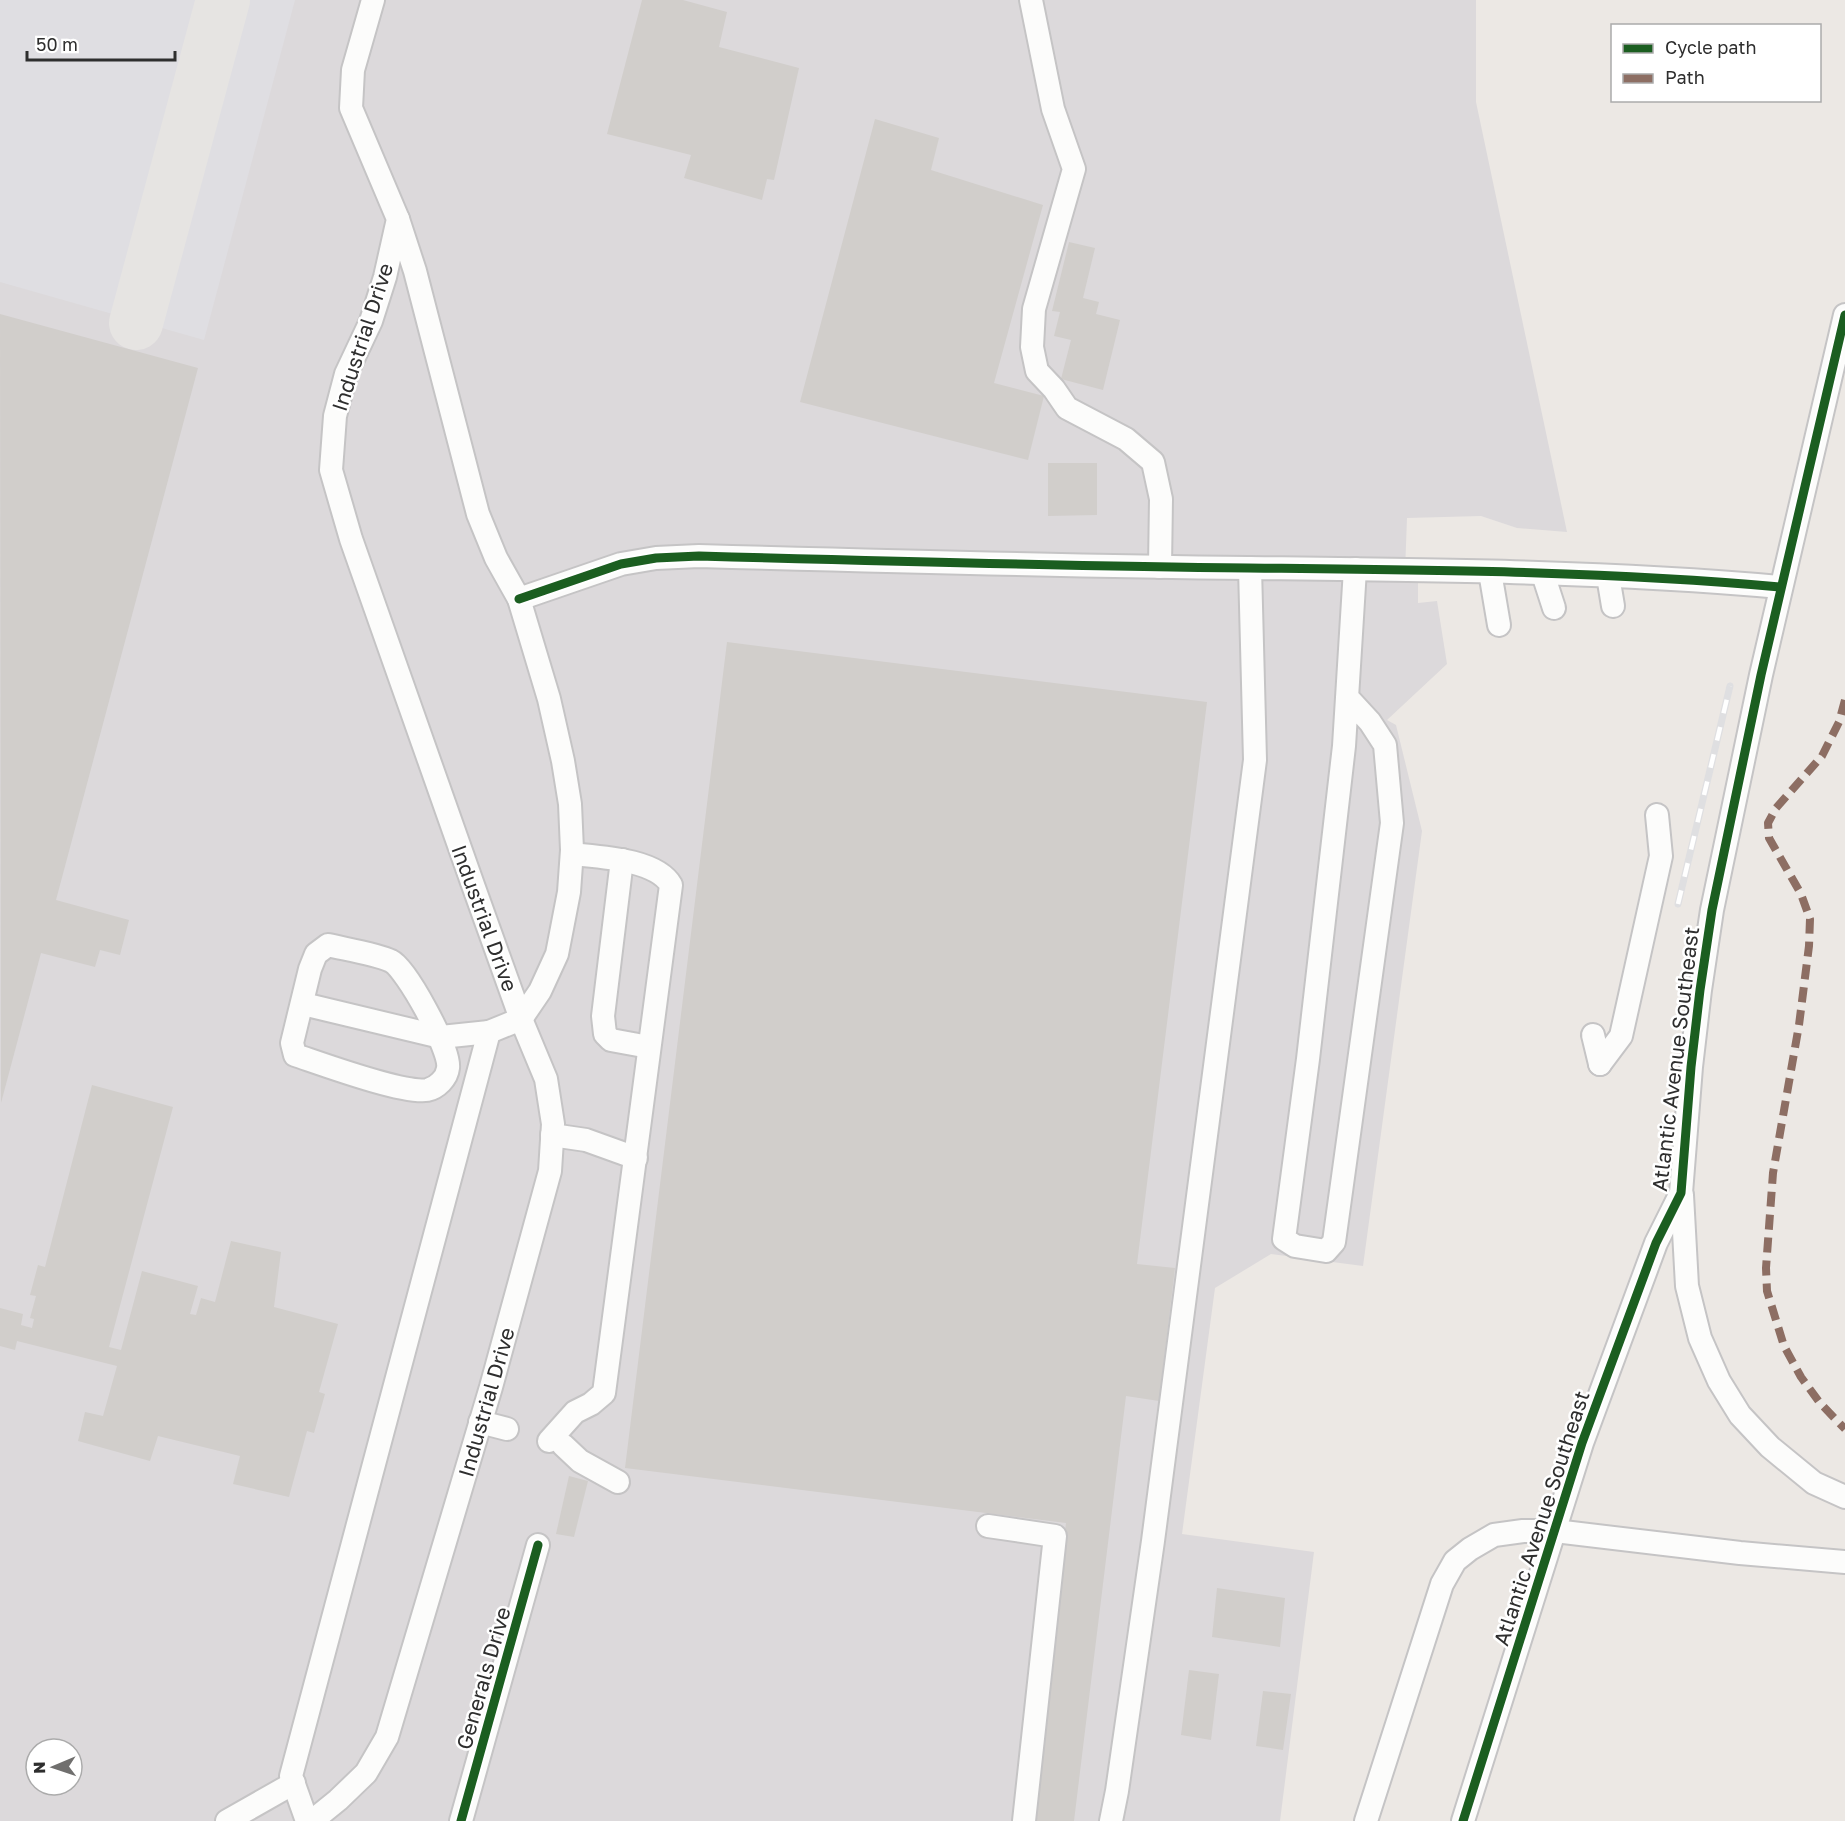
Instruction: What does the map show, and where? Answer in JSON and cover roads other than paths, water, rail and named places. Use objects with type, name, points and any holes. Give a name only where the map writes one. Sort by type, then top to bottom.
[{"type":"street","points":[[303,1004],[441,1037],[489,1032],[521,1019],[540,991],[557,954],[569,892],[572,854],[570,804],[549,699],[519,599],[496,558],[478,514],[415,271],[398,219],[351,108],[353,70],[373,0]]},
{"type":"street","points":[[1030,0],[1053,110],[1074,169],[1034,309],[1032,347],[1037,371],[1054,389],[1066,408],[1126,439],[1153,462],[1161,499],[1160,567]]},
{"type":"street","name":"Industrial Drive","points":[[310,1821],[338,1800],[366,1773],[387,1737],[480,1422],[550,1171],[553,1124],[546,1079],[521,1019],[351,539],[331,470],[335,416],[346,374],[371,321],[385,277],[398,219]]},
{"type":"street","name":"Atlantic Avenue Southeast","points":[[1463,1821],[1582,1443],[1612,1356],[1656,1243],[1682,1193],[1691,1067],[1712,910],[1737,782],[1780,587],[1845,315]]},
{"type":"street","points":[[519,599],[621,564],[673,557],[1490,572],[1694,579],[1780,587]]},
{"type":"street","points":[[1111,1821],[1118,1791],[1155,1530],[1255,760],[1250,568]]},
{"type":"street","points":[[1347,697],[1370,722],[1385,745],[1392,824],[1334,1242],[1326,1251],[1295,1246],[1284,1239],[1343,757],[1355,569]]},
{"type":"street","points":[[1490,572],[1499,625]]},
{"type":"street","points":[[1543,574],[1554,609]]},
{"type":"street","points":[[1608,576],[1613,606]]},
{"type":"street","points":[[1593,1035],[1600,1064],[1621,1036],[1661,856],[1657,815]]},
{"type":"street","points":[[572,854],[622,860],[658,872],[666,877],[671,885],[604,1393],[591,1404],[574,1412],[556,1443],[580,1461],[618,1482]]},
{"type":"street","points":[[622,860],[603,1016],[605,1034],[610,1040],[650,1047]]},
{"type":"street","points":[[328,945],[392,961],[404,975],[441,1037],[449,1067],[443,1081],[428,1090],[400,1088],[295,1055],[292,1042],[303,1004],[310,969],[316,954],[328,945]]},
{"type":"street","points":[[310,1821],[291,1776],[489,1032]]},
{"type":"street","points":[[552,1135],[586,1140],[636,1158]]},
{"type":"street","points":[[1682,1193],[1687,1286],[1700,1338],[1719,1381],[1740,1415],[1770,1447],[1814,1483],[1845,1497]]},
{"type":"street","points":[[480,1422],[507,1429]]},
{"type":"street","points":[[988,1526],[1055,1536],[1024,1821]]},
{"type":"street","points":[[1366,1821],[1442,1584],[1455,1561],[1494,1535],[1523,1531],[1555,1531],[1740,1553],[1845,1562]]},
{"type":"street","name":"Generals Drive","points":[[461,1821],[538,1545]]},
{"type":"street","points":[[227,1821],[294,1784]]},
{"type":"railway","points":[[1678,904],[1730,686]]}]
